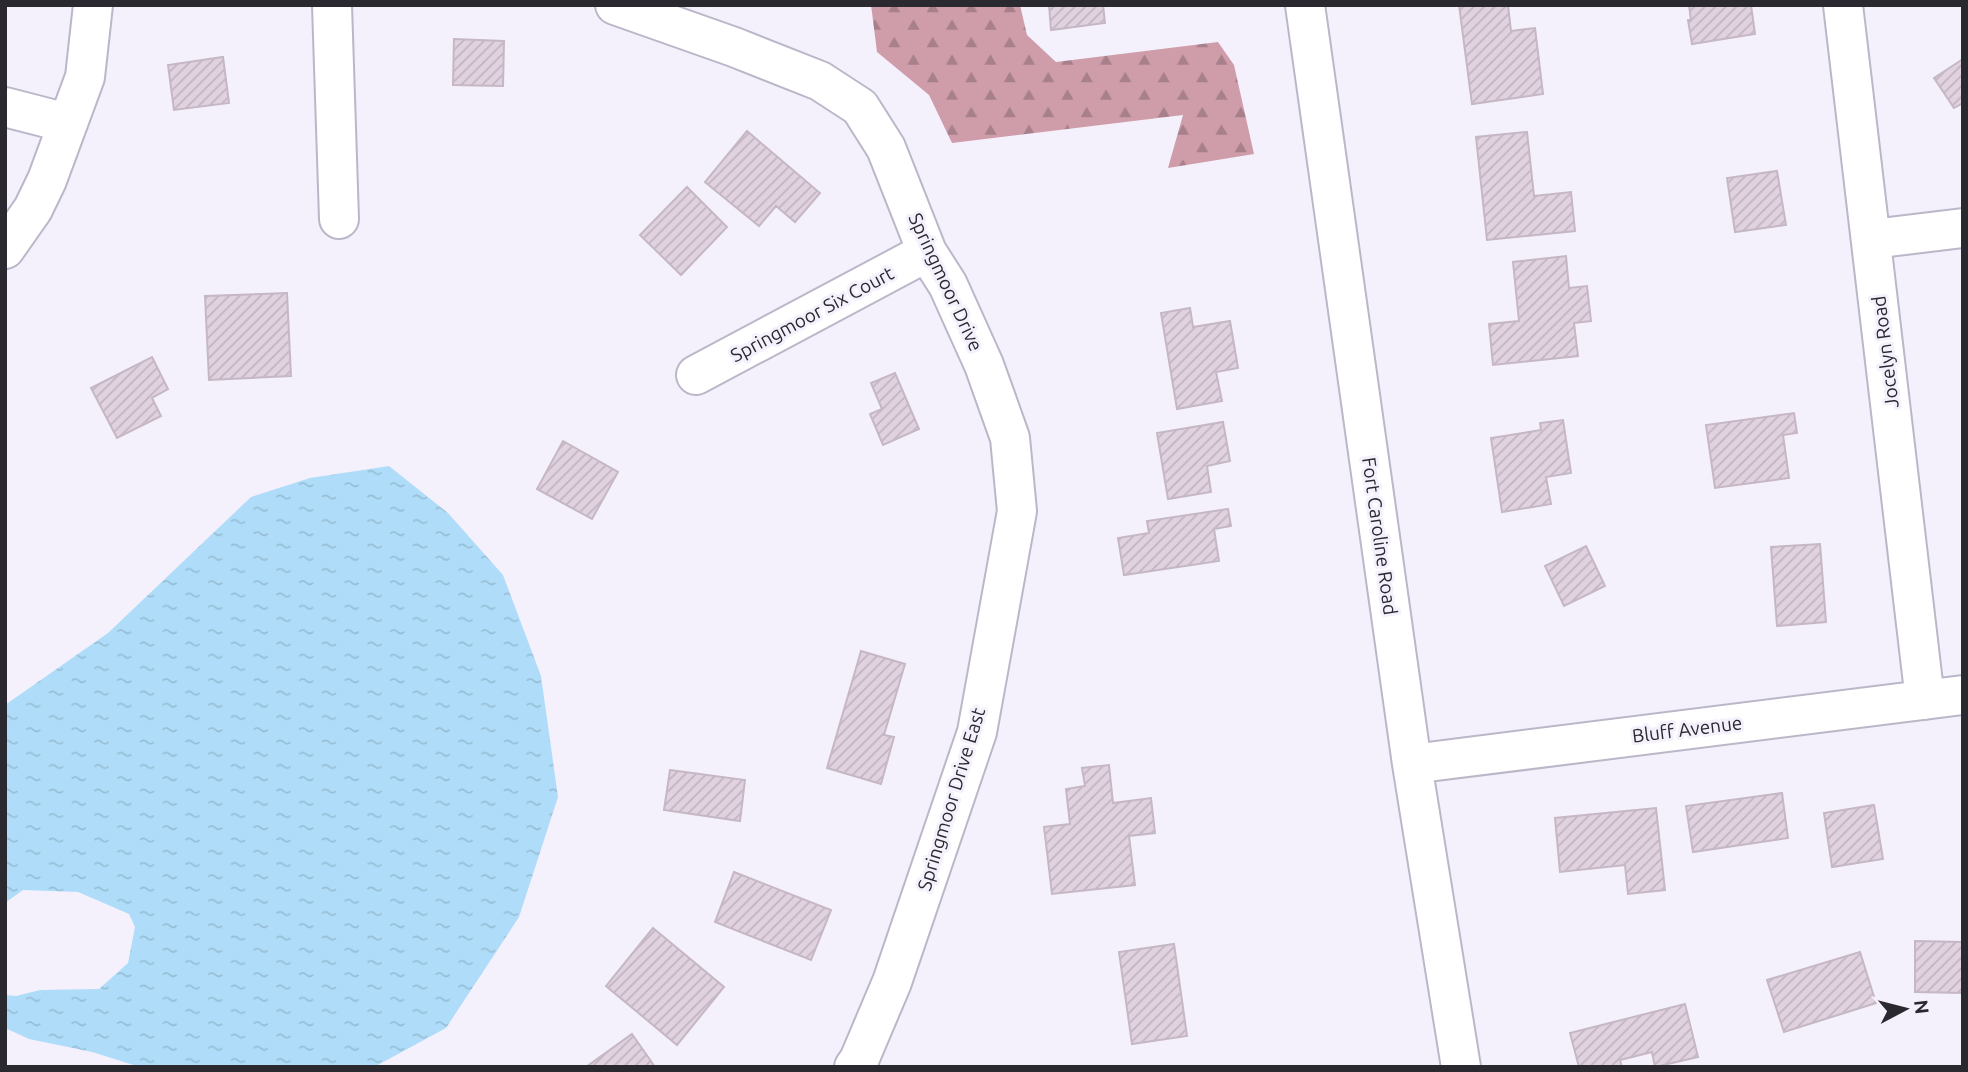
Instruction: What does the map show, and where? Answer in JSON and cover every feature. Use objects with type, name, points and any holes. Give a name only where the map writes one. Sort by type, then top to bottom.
[{"type":"street","points":[[332,5],[339,219]]},
{"type":"street","name":"Springmoor Drive","points":[[615,5],[820,81],[860,107],[886,148],[927,252],[948,285],[974,343],[1010,438]]},
{"type":"street","name":"Fort Caroline Road","points":[[1305,5],[1412,764],[1461,1067]]},
{"type":"street","name":"Jocelyn Road","points":[[1843,5],[1925,699]]},
{"type":"street","points":[[5,249],[33,209],[47,180],[85,77],[98,6]]},
{"type":"street","points":[[5,107],[67,123]]},
{"type":"street","points":[[1872,239],[1963,228]]},
{"type":"street","name":"Springmoor Six Court","points":[[696,375],[927,252]]},
{"type":"street","name":"Springmoor Drive East","points":[[854,1067],[892,982],[976,732],[1017,511],[1010,438]]},
{"type":"street","name":"Bluff Avenue","points":[[1412,764],[1963,695]]},
{"type":"green space","points":[[871,5],[1020,5],[1027,35],[1056,62],[1218,42],[1234,65],[1254,154],[1168,168],[1183,115],[952,143],[929,95],[877,52]]},
{"type":"water","points":[[389,466],[448,513],[503,575],[541,676],[558,797],[519,917],[446,1028],[374,1067],[140,1067],[92,1052],[29,1039],[5,1028],[5,995],[16,996],[40,990],[99,989],[128,963],[135,927],[129,914],[78,892],[23,890],[5,903],[5,705],[108,633],[251,497],[310,478]]},
{"type":"building","points":[[1049,5],[1103,5],[1105,23],[1051,30]]},
{"type":"building","points":[[1459,5],[1508,5],[1511,31],[1535,28],[1543,94],[1472,104]]},
{"type":"building","points":[[1689,5],[1751,5],[1755,34],[1692,44],[1688,20],[1691,20]]},
{"type":"building","points":[[454,39],[504,41],[503,86],[453,85]]},
{"type":"building","points":[[223,57],[229,103],[174,110],[168,65]]},
{"type":"building","points":[[1963,59],[1963,103],[1954,108],[1934,78]]},
{"type":"building","points":[[747,131],[820,193],[795,222],[776,206],[759,226],[705,182]]},
{"type":"building","points":[[1527,132],[1534,196],[1571,192],[1575,231],[1487,240],[1476,137]]},
{"type":"building","points":[[1777,171],[1786,225],[1735,232],[1727,178]]},
{"type":"building","points":[[687,187],[727,227],[681,275],[640,235]]},
{"type":"building","points":[[1566,256],[1569,288],[1587,286],[1591,321],[1574,323],[1578,356],[1493,365],[1489,324],[1519,321],[1513,262]]},
{"type":"building","points":[[287,293],[291,376],[209,380],[205,296]]},
{"type":"building","points":[[1190,308],[1193,327],[1230,321],[1238,368],[1216,372],[1222,401],[1177,409],[1161,313]]},
{"type":"building","points":[[152,357],[168,389],[152,398],[161,416],[117,438],[91,388]]},
{"type":"building","points":[[895,373],[919,429],[883,445],[870,414],[882,409],[871,383]]},
{"type":"building","points":[[1794,413],[1797,433],[1783,435],[1789,478],[1715,488],[1706,425]]},
{"type":"building","points":[[1563,420],[1571,473],[1546,477],[1551,504],[1502,512],[1491,438],[1541,430],[1540,423]]},
{"type":"building","points":[[1223,422],[1230,461],[1207,466],[1211,492],[1168,499],[1157,433]]},
{"type":"building","points":[[563,441],[618,472],[592,519],[537,489]]},
{"type":"building","points":[[1228,509],[1231,526],[1214,529],[1219,561],[1124,575],[1118,538],[1149,533],[1147,521]]},
{"type":"building","points":[[1820,544],[1826,622],[1777,626],[1771,547]]},
{"type":"building","points":[[1586,546],[1605,586],[1564,606],[1545,566]]},
{"type":"building","points":[[861,651],[905,664],[884,735],[894,737],[881,784],[827,768]]},
{"type":"building","points":[[1109,765],[1113,803],[1151,798],[1155,833],[1129,836],[1135,885],[1052,894],[1044,827],[1070,824],[1066,789],[1085,786],[1082,768]]},
{"type":"building","points":[[670,770],[745,780],[740,821],[664,810]]},
{"type":"building","points":[[1782,793],[1788,838],[1693,852],[1686,806]]},
{"type":"building","points":[[1874,805],[1883,859],[1832,867],[1824,813]]},
{"type":"building","points":[[1656,808],[1665,890],[1628,894],[1625,865],[1560,872],[1555,818]]},
{"type":"building","points":[[734,872],[831,910],[811,960],[715,922]]},
{"type":"building","points":[[653,928],[724,987],[677,1045],[606,986]]},
{"type":"building","points":[[1915,941],[1963,942],[1963,993],[1915,992]]},
{"type":"building","points":[[1174,944],[1187,1036],[1132,1044],[1119,952]]},
{"type":"building","points":[[1860,952],[1876,1003],[1784,1032],[1767,980]]},
{"type":"building","points":[[1685,1004],[1698,1057],[1655,1067],[1652,1052],[1620,1060],[1622,1067],[1579,1067],[1570,1033]]},
{"type":"building","points":[[632,1034],[655,1067],[586,1067]]}]
